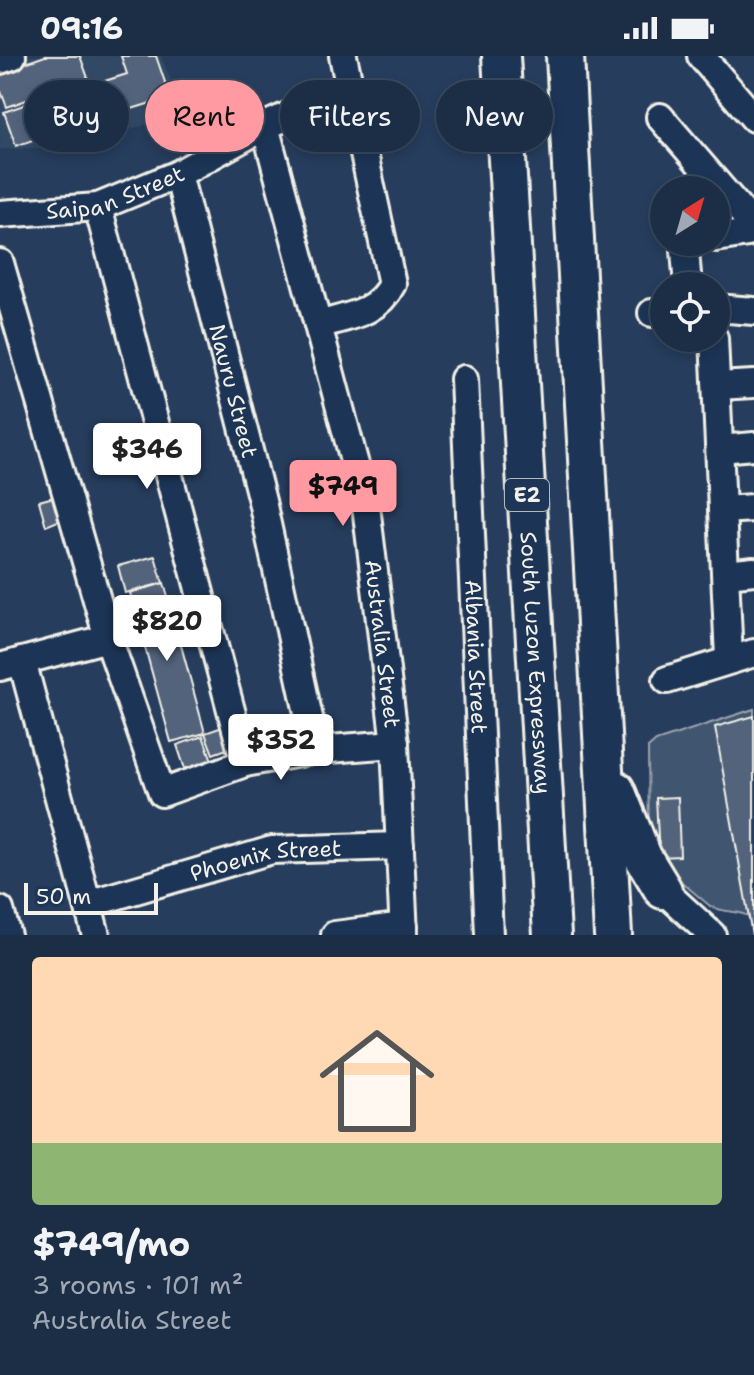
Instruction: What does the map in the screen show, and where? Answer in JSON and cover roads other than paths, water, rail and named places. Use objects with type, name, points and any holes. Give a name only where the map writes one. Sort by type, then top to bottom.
[{"type":"highway","name":"South Luzon Expressway","points":[[501,56],[552,935]]},
{"type":"highway","points":[[565,56],[613,935]]},
{"type":"highway","points":[[603,747],[621,808],[643,857],[663,890]]},
{"type":"street","points":[[0,60],[12,56]]},
{"type":"street","points":[[318,325],[372,309],[384,300],[392,284],[343,56]]},
{"type":"street","points":[[701,56],[754,118]]},
{"type":"street","points":[[660,117],[711,176]]},
{"type":"street","name":"Saipan Street","points":[[0,214],[98,207],[178,174],[280,119]]},
{"type":"street","name":"Australia Street","points":[[265,126],[366,506],[395,744],[404,931]]},
{"type":"street","name":"Nauru Street","points":[[178,174],[262,501],[316,750]]},
{"type":"street","points":[[730,198],[754,226],[748,233],[730,236]]},
{"type":"street","points":[[98,207],[245,763]]},
{"type":"street","points":[[0,263],[108,638],[162,793],[245,763],[316,750],[395,744]]},
{"type":"street","points":[[730,309],[754,311]]},
{"type":"street","points":[[667,680],[742,656],[726,574],[715,352]]},
{"type":"street","name":"Albania Street","points":[[464,379],[489,935]]},
{"type":"street","points":[[717,386],[754,384]]},
{"type":"street","points":[[720,449],[754,446]]},
{"type":"street","points":[[722,510],[754,508]]},
{"type":"street","points":[[726,574],[754,571]]},
{"type":"street","points":[[96,935],[11,664],[108,638]]},
{"type":"street","name":"Phoenix Street","points":[[88,904],[272,850],[400,846]]},
{"type":"street","points":[[663,890],[690,924],[712,935]]},
{"type":"street","points":[[0,910],[7,935]]},
{"type":"street","points":[[335,935],[404,931]]}]
